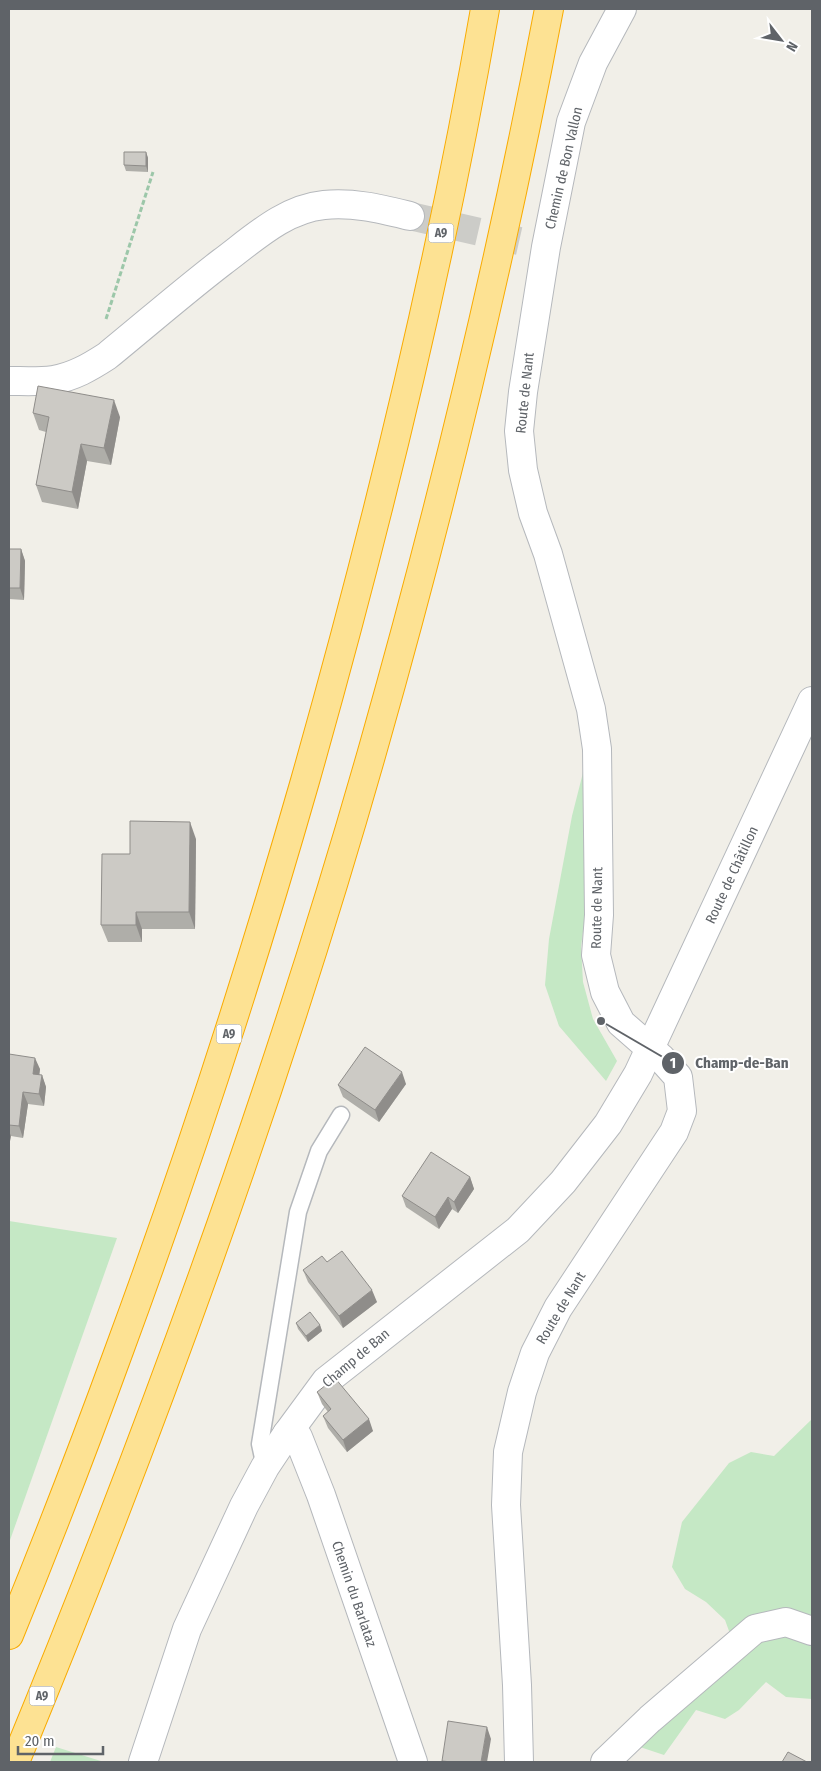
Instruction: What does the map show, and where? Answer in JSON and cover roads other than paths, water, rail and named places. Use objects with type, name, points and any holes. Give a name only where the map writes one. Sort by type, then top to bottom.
[{"type":"highway","name":"A9","points":[[9,1635],[89,1433],[144,1283],[190,1153],[274,888],[362,576],[400,418],[456,161],[485,9]]},
{"type":"highway","name":"A9","points":[[15,1762],[69,1630],[196,1298],[247,1152],[324,913],[374,748],[458,428],[514,180],[549,9]]},
{"type":"street","name":"Chemin de Bon Vallon","points":[[537,245],[572,122],[593,62],[622,9]]},
{"type":"street","points":[[9,381],[52,380],[72,375],[91,367],[199,280],[271,225],[290,214],[322,205],[345,204],[366,206],[410,216]]},
{"type":"street","name":"Route de Nant","points":[[519,1762],[518,1685],[506,1505],[508,1452],[522,1392],[535,1353],[558,1308],[674,1132],[682,1111],[678,1077],[621,1022],[605,992],[596,956],[599,915],[597,749],[591,709],[548,554],[533,513],[523,470],[519,431],[537,245]]},
{"type":"street","name":"Route de Châtillon","points":[[650,1048],[812,701]]},
{"type":"street","name":"Champ de Ban","points":[[143,1762],[187,1629],[244,1506],[265,1467],[287,1434],[326,1381],[518,1230],[557,1189],[608,1124],[638,1074],[650,1048]]},
{"type":"street","name":"Chemin du Barlataz","points":[[287,1434],[298,1437],[413,1762]]},
{"type":"street","points":[[605,1762],[650,1719],[755,1629],[786,1622],[812,1632]]},
{"type":"lane","points":[[265,1467],[260,1444],[298,1212],[319,1151],[341,1115]]},
{"type":"tunnel","points":[[410,216],[528,243]]},
{"type":"place","name":"Champ-de-Ban","points":[[601,1021]]}]
